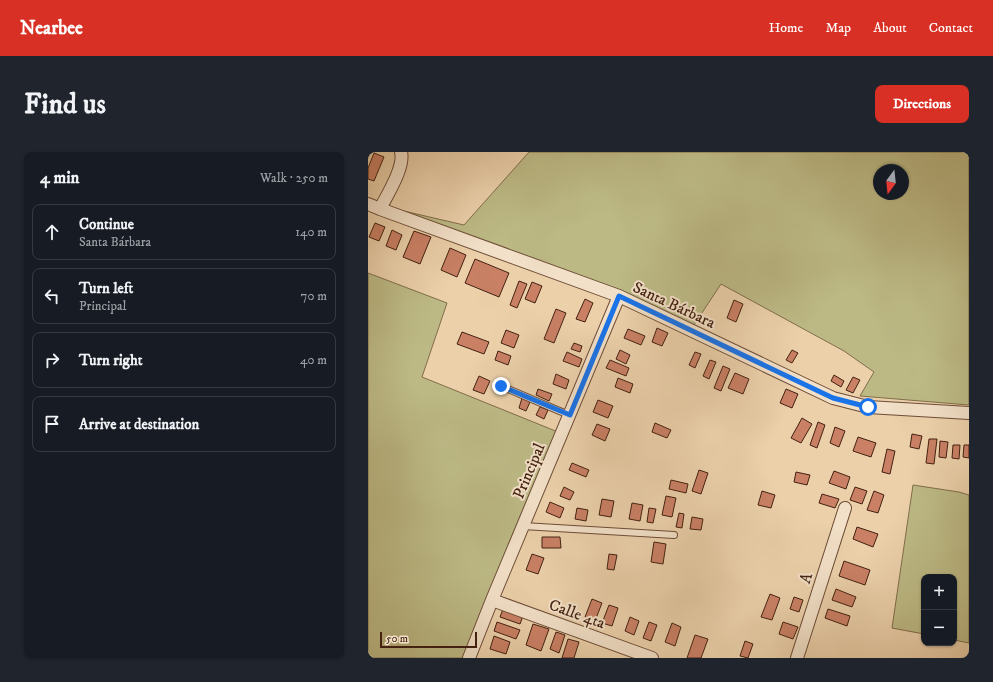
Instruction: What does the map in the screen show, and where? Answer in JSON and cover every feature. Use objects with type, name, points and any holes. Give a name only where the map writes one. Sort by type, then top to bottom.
[{"type":"street","points":[[380,209],[399,173],[402,156],[401,152]]},
{"type":"street","name":"Santa Bárbara","points":[[368,204],[619,296],[833,398],[868,407],[969,413]]},
{"type":"street","name":"Principal","points":[[469,658],[619,296]]},
{"type":"street","name":"A","points":[[797,658],[845,508]]},
{"type":"street","name":"Calle 4ta","points":[[492,600],[652,658]]},
{"type":"lane","points":[[501,386],[570,415]]},
{"type":"lane","points":[[523,526],[674,535]]},
{"type":"shaded area","points":[[529,152],[969,152],[969,405],[860,396],[874,372],[844,351],[721,284],[690,331],[395,209],[464,225]]},
{"type":"shaded area","points":[[368,273],[447,303],[422,377],[558,432],[466,658],[368,658]]},
{"type":"shaded area","points":[[913,485],[969,495],[969,643],[957,641],[957,574],[921,574],[921,633],[892,628]]},
{"type":"building","points":[[374,153],[384,157],[374,181],[368,179],[368,168]]},
{"type":"building","points":[[375,223],[385,227],[379,241],[369,237]]},
{"type":"building","points":[[392,230],[402,235],[396,250],[386,246]]},
{"type":"building","points":[[414,231],[431,237],[420,264],[403,257]]},
{"type":"building","points":[[450,248],[466,255],[457,277],[441,270]]},
{"type":"building","points":[[475,259],[509,273],[499,297],[465,283]]},
{"type":"building","points":[[519,281],[527,284],[517,308],[510,305]]},
{"type":"building","points":[[532,282],[542,286],[535,303],[525,299]]},
{"type":"building","points":[[585,299],[593,303],[585,322],[576,319]]},
{"type":"building","points":[[734,300],[743,304],[736,322],[727,318]]},
{"type":"building","points":[[556,309],[566,313],[554,343],[544,339]]},
{"type":"building","points":[[657,328],[668,333],[662,346],[652,342]]},
{"type":"building","points":[[628,329],[645,336],[641,345],[624,338]]},
{"type":"building","points":[[506,330],[519,335],[514,348],[501,343]]},
{"type":"building","points":[[462,332],[489,342],[484,354],[457,344]]},
{"type":"building","points":[[574,343],[582,346],[580,352],[571,349]]},
{"type":"building","points":[[620,350],[630,355],[626,364],[616,359]]},
{"type":"building","points":[[792,350],[798,353],[792,363],[786,360]]},
{"type":"building","points":[[498,351],[511,356],[508,365],[495,360]]},
{"type":"building","points":[[567,352],[582,359],[579,367],[563,361]]},
{"type":"building","points":[[695,352],[701,354],[695,368],[689,365]]},
{"type":"building","points":[[610,360],[629,368],[626,376],[606,368]]},
{"type":"building","points":[[710,360],[716,362],[709,379],[703,376]]},
{"type":"building","points":[[723,366],[730,369],[721,391],[714,388]]},
{"type":"building","points":[[735,373],[749,379],[743,394],[728,388]]},
{"type":"building","points":[[556,374],[569,380],[566,389],[553,384]]},
{"type":"building","points":[[834,375],[844,381],[841,387],[831,381]]},
{"type":"building","points":[[479,376],[490,381],[484,394],[473,390]]},
{"type":"building","points":[[853,377],[860,380],[853,393],[846,390]]},
{"type":"building","points":[[618,378],[633,384],[630,393],[615,387]]},
{"type":"building","points":[[538,389],[552,394],[549,401],[536,395]]},
{"type":"building","points":[[786,389],[798,394],[792,408],[780,403]]},
{"type":"building","points":[[522,398],[530,402],[526,411],[519,408]]},
{"type":"building","points":[[598,400],[613,406],[608,418],[593,412]]},
{"type":"building","points":[[540,407],[548,410],[544,419],[536,415]]},
{"type":"building","points":[[802,418],[812,424],[801,443],[791,438]]},
{"type":"building","points":[[818,422],[825,425],[817,448],[810,445]]},
{"type":"building","points":[[655,423],[671,430],[667,438],[652,432]]},
{"type":"building","points":[[597,424],[610,429],[605,441],[592,435]]},
{"type":"building","points":[[835,427],[845,431],[839,447],[830,443]]},
{"type":"building","points":[[912,434],[922,436],[919,449],[910,447]]},
{"type":"building","points":[[858,437],[876,443],[871,457],[853,451]]},
{"type":"building","points":[[929,439],[937,439],[934,464],[926,463]]},
{"type":"building","points":[[940,441],[948,442],[946,458],[939,457]]},
{"type":"building","points":[[953,445],[960,445],[959,459],[952,458]]},
{"type":"building","points":[[964,445],[969,445],[969,458],[963,457]]},
{"type":"building","points":[[887,449],[895,451],[890,474],[882,472]]},
{"type":"building","points":[[572,463],[589,470],[586,477],[569,470]]},
{"type":"building","points":[[699,470],[708,473],[701,494],[692,491]]},
{"type":"building","points":[[834,471],[850,477],[846,489],[829,483]]},
{"type":"building","points":[[796,472],[810,475],[807,485],[794,482]]},
{"type":"building","points":[[671,480],[688,484],[686,493],[669,489]]},
{"type":"building","points":[[564,487],[574,492],[570,500],[560,496]]},
{"type":"building","points":[[855,487],[867,491],[862,504],[850,500]]},
{"type":"building","points":[[762,491],[775,495],[771,508],[758,505]]},
{"type":"building","points":[[874,491],[884,495],[878,513],[867,510]]},
{"type":"building","points":[[822,494],[839,499],[835,508],[819,503]]},
{"type":"building","points":[[666,496],[676,498],[672,517],[662,515]]},
{"type":"building","points":[[602,499],[614,501],[611,517],[599,515]]},
{"type":"building","points":[[550,502],[564,508],[560,518],[546,512]]},
{"type":"building","points":[[632,503],[643,505],[640,521],[629,519]]},
{"type":"building","points":[[577,508],[588,510],[586,521],[575,519]]},
{"type":"building","points":[[649,508],[656,509],[653,523],[647,522]]},
{"type":"building","points":[[679,513],[684,514],[682,528],[676,527]]},
{"type":"building","points":[[692,517],[703,519],[701,530],[690,529]]},
{"type":"building","points":[[857,527],[878,534],[873,547],[853,539]]},
{"type":"building","points":[[542,537],[560,537],[561,548],[542,548]]},
{"type":"building","points":[[654,542],[666,544],[663,564],[651,562]]},
{"type":"building","points":[[532,554],[544,558],[538,574],[526,570]]},
{"type":"building","points":[[609,554],[617,555],[614,570],[607,569]]},
{"type":"building","points":[[844,561],[870,570],[865,585],[839,576]]},
{"type":"building","points":[[836,589],[856,597],[852,607],[832,600]]},
{"type":"building","points":[[770,594],[780,598],[772,620],[761,617]]},
{"type":"building","points":[[794,597],[803,600],[799,612],[790,609]]},
{"type":"building","points":[[592,599],[602,603],[595,621],[585,617]]},
{"type":"building","points":[[609,605],[618,608],[612,626],[602,623]]},
{"type":"building","points":[[503,609],[523,616],[520,624],[500,617]]},
{"type":"building","points":[[828,609],[850,616],[847,626],[825,618]]},
{"type":"building","points":[[630,617],[639,621],[634,635],[625,631]]},
{"type":"building","points":[[497,622],[520,630],[516,639],[494,631]]},
{"type":"building","points":[[649,622],[657,625],[651,641],[643,638]]},
{"type":"building","points":[[783,622],[798,627],[793,639],[779,634]]},
{"type":"building","points":[[672,623],[681,627],[675,646],[665,642]]},
{"type":"building","points":[[533,624],[549,629],[541,651],[526,645]]},
{"type":"building","points":[[556,632],[565,635],[559,653],[550,649]]},
{"type":"building","points":[[695,635],[708,639],[701,658],[687,658]]},
{"type":"building","points":[[494,636],[510,642],[506,654],[490,649]]},
{"type":"building","points":[[568,639],[579,642],[574,658],[562,658]]},
{"type":"building","points":[[745,641],[753,644],[748,658],[740,656]]},
{"type":"route","points":[[501,386],[570,415],[619,296],[833,398],[868,407]]}]
